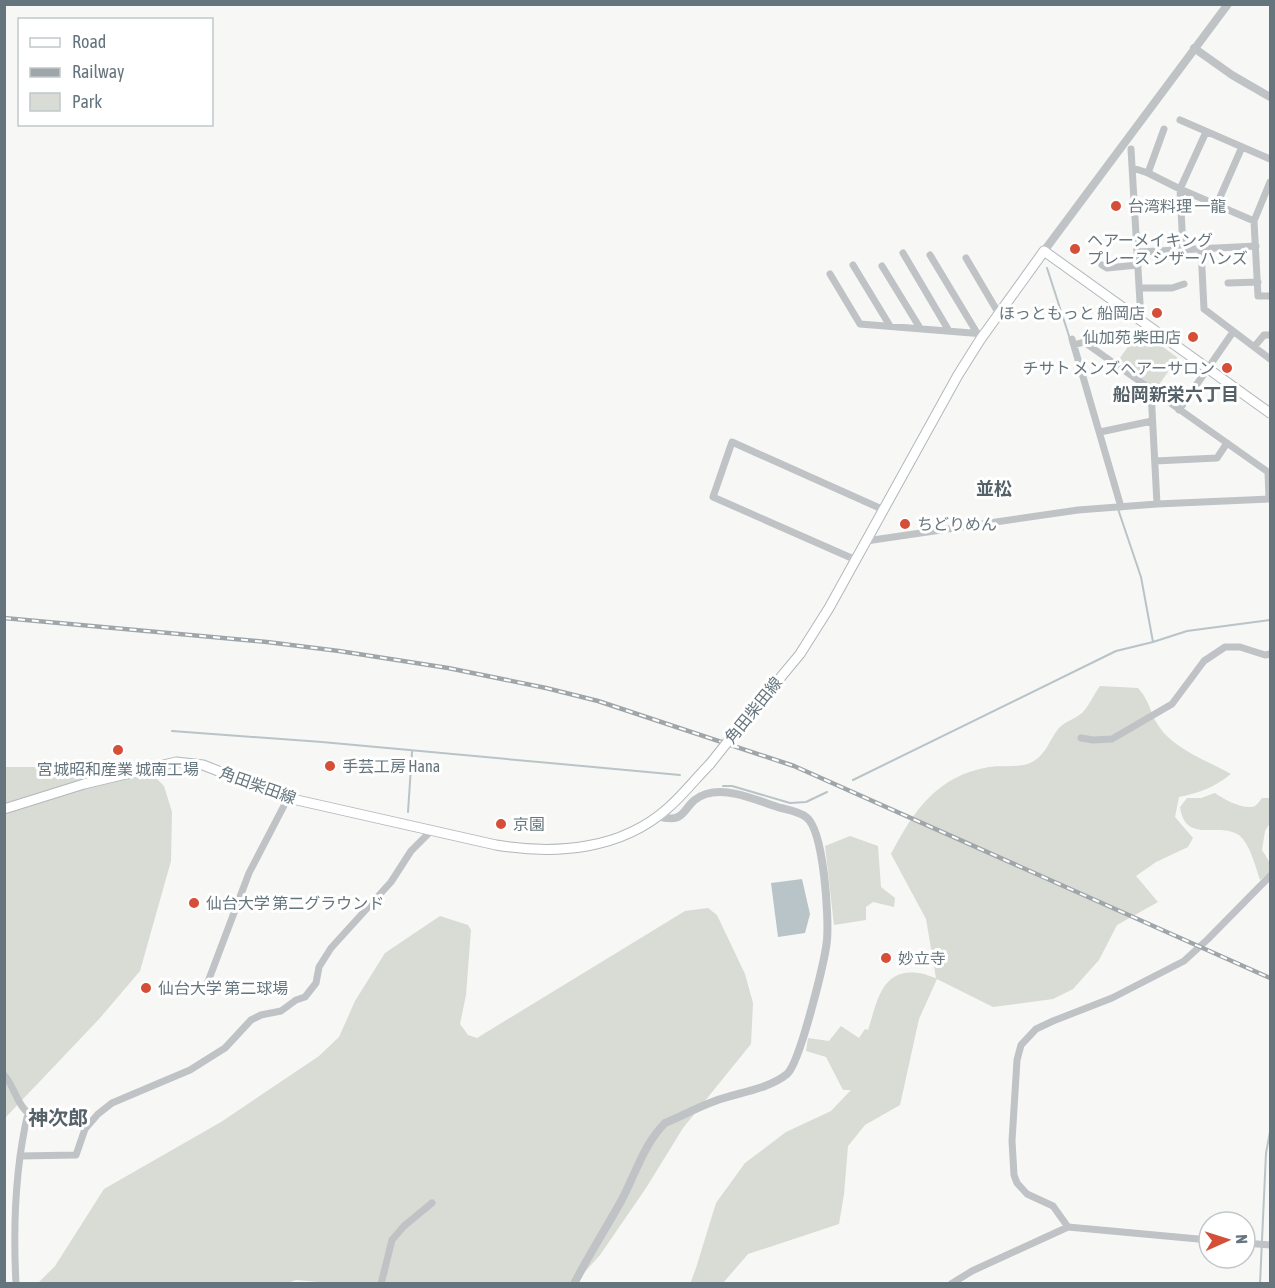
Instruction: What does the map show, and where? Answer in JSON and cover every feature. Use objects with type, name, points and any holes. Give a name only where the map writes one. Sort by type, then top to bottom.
[{"type":"main road","name":"角田柴田線","points":[[4,809],[84,784],[176,762],[203,765],[288,798],[513,848],[566,850],[607,841],[641,827],[669,807],[710,764],[800,654],[829,608],[981,334],[999,314],[1044,251]]},
{"type":"main road","points":[[1044,251],[1270,413]]},
{"type":"street","points":[[1044,251],[1228,4]]},
{"type":"street","points":[[1194,48],[1242,82],[1270,97]]},
{"type":"street","points":[[1180,120],[1270,159]]},
{"type":"street","points":[[1148,173],[1164,129]]},
{"type":"street","points":[[1183,249],[1180,189],[1206,132]]},
{"type":"street","points":[[1217,204],[1242,147]]},
{"type":"street","points":[[1131,149],[1141,320]]},
{"type":"street","points":[[1133,168],[1254,221]]},
{"type":"street","points":[[1270,182],[1254,221],[1258,296],[1270,296]]},
{"type":"street","points":[[1138,252],[1256,246]]},
{"type":"street","points":[[1201,249],[1204,309],[1270,359]]},
{"type":"street","points":[[903,253],[949,331]]},
{"type":"street","points":[[930,255],[981,334]]},
{"type":"street","points":[[966,258],[999,314]]},
{"type":"street","points":[[853,265],[890,326]]},
{"type":"street","points":[[1102,265],[1107,268],[1138,265]]},
{"type":"street","points":[[882,266],[920,328]]},
{"type":"street","points":[[830,274],[860,324],[981,334]]},
{"type":"street","points":[[1228,283],[1258,282]]},
{"type":"street","points":[[1139,288],[1172,288],[1184,284]]},
{"type":"street","points":[[1179,410],[1233,332]]},
{"type":"street","points":[[1254,347],[1264,335],[1270,335]]},
{"type":"street","points":[[866,541],[1078,510],[1270,499],[1268,472],[1084,342],[1073,342],[1100,432],[1119,507]]},
{"type":"street","points":[[1151,391],[1157,504]]},
{"type":"street","points":[[1100,432],[1152,421]]},
{"type":"street","points":[[856,560],[713,496],[732,442],[884,510]]},
{"type":"street","points":[[1155,460],[1217,458],[1227,444]]},
{"type":"street","points":[[1081,738],[1112,739],[1172,704],[1204,662],[1225,647],[1240,647],[1265,655],[1270,654]]},
{"type":"street","points":[[574,1284],[621,1202],[647,1146],[665,1123],[715,1101],[761,1087],[788,1073],[804,1031],[827,943],[828,920],[823,869],[815,831],[809,818],[744,796],[718,793],[706,794],[696,799],[680,818],[657,816]]},
{"type":"street","points":[[206,987],[249,873],[288,798]]},
{"type":"street","points":[[20,1156],[76,1155],[85,1129],[112,1103],[190,1070],[225,1048],[251,1020],[261,1015],[281,1011],[296,1000],[305,998],[316,982],[319,967],[331,948],[391,882],[411,851],[432,830]]},
{"type":"street","points":[[1068,1227],[1053,1206],[1027,1194],[1017,1183],[1014,1175],[1013,1130],[1017,1060],[1021,1045],[1036,1029],[1112,998],[1184,961],[1270,876]]},
{"type":"street","points":[[4,1075],[12,1085],[19,1106],[28,1113],[20,1156],[15,1284]]},
{"type":"street","points":[[381,1284],[392,1240],[404,1226],[432,1203]]},
{"type":"street","points":[[951,1284],[972,1271],[1068,1227],[1197,1239]]},
{"type":"green space","points":[[1140,330],[1178,358],[1155,390],[1117,362]]},
{"type":"green space","points":[[1100,686],[1138,688],[1158,725],[1172,741],[1231,774],[1206,789],[1179,797],[1175,817],[1193,838],[1188,847],[1156,862],[1136,876],[1158,902],[1117,925],[1099,960],[1073,989],[1053,999],[993,1007],[937,979],[919,1019],[900,1105],[865,1125],[848,1146],[839,1224],[748,1254],[723,1283],[690,1284],[716,1203],[745,1163],[786,1132],[831,1111],[851,1090],[843,1090],[826,1057],[806,1051],[808,1038],[829,1041],[841,1026],[859,1038],[865,1029],[868,1030],[878,999],[888,982],[906,973],[920,973],[936,978],[926,919],[891,854],[909,823],[929,797],[955,778],[989,767],[1020,765],[1035,760],[1044,752],[1059,728],[1085,710]]},
{"type":"green space","points":[[5,767],[140,767],[149,771],[164,786],[172,812],[171,861],[140,971],[100,1018],[5,1118]]},
{"type":"green space","points":[[1215,793],[1232,803],[1247,807],[1254,806],[1262,798],[1270,798],[1270,823],[1265,831],[1262,850],[1270,863],[1270,872],[1260,880],[1252,855],[1241,837],[1229,831],[1195,828],[1188,825],[1183,818],[1180,807],[1187,798],[1201,798]]},
{"type":"green space","points":[[850,836],[878,846],[881,887],[895,898],[894,907],[873,902],[866,907],[866,920],[834,925],[825,846]]},
{"type":"green space","points":[[708,908],[717,915],[745,974],[753,1003],[751,1044],[683,1128],[646,1188],[600,1255],[575,1283],[339,1284],[296,1280],[285,1284],[37,1284],[55,1266],[104,1189],[221,1122],[319,1056],[339,1037],[355,1001],[385,953],[440,916],[468,925],[471,930],[466,995],[460,1024],[468,1035],[477,1038],[685,911]]},
{"type":"shaded area","points":[[802,879],[810,914],[805,933],[778,937],[771,883]]},
{"type":"waterway","points":[[1047,268],[1070,339]]},
{"type":"waterway","points":[[853,780],[1116,651],[1153,642],[1141,577],[1118,509]]},
{"type":"waterway","points":[[1153,642],[1187,631],[1270,620]]},
{"type":"waterway","points":[[172,731],[322,742],[680,775]]},
{"type":"waterway","points":[[408,812],[412,752]]},
{"type":"waterway","points":[[723,786],[732,786],[790,803],[806,802],[827,792]]},
{"type":"waterway","points":[[1260,1284],[1266,1153],[1270,1132]]},
{"type":"railway","points":[[4,618],[267,642],[339,651],[448,668],[598,701],[794,766],[1270,978]]},
{"type":"place","name":"台湾料理 一龍","points":[[1116,206]]},
{"type":"place","name":"ヘアーメイキング プレース シザーハンズ","points":[[1075,249]]},
{"type":"place","name":"ほっともっと 船岡店","points":[[1157,313]]},
{"type":"place","name":"仙加苑 柴田店","points":[[1193,337]]},
{"type":"place","name":"チサト メンズヘアーサロン","points":[[1227,368]]},
{"type":"place","name":"ちどりめん","points":[[905,524]]},
{"type":"place","name":"宮城昭和産業 城南工場","points":[[118,750]]},
{"type":"place","name":"手芸工房 Hana","points":[[330,766]]},
{"type":"place","name":"京園","points":[[501,824]]},
{"type":"place","name":"仙台大学 第二グラウンド","points":[[194,903]]},
{"type":"place","name":"妙立寺","points":[[886,958]]},
{"type":"place","name":"仙台大学 第二球場","points":[[146,988]]},
{"type":"district","name":"船岡新栄六丁目","points":[[1176,395]]},
{"type":"district","name":"並松","points":[[994,489]]},
{"type":"district","name":"神次郎","points":[[58,1118]]}]
